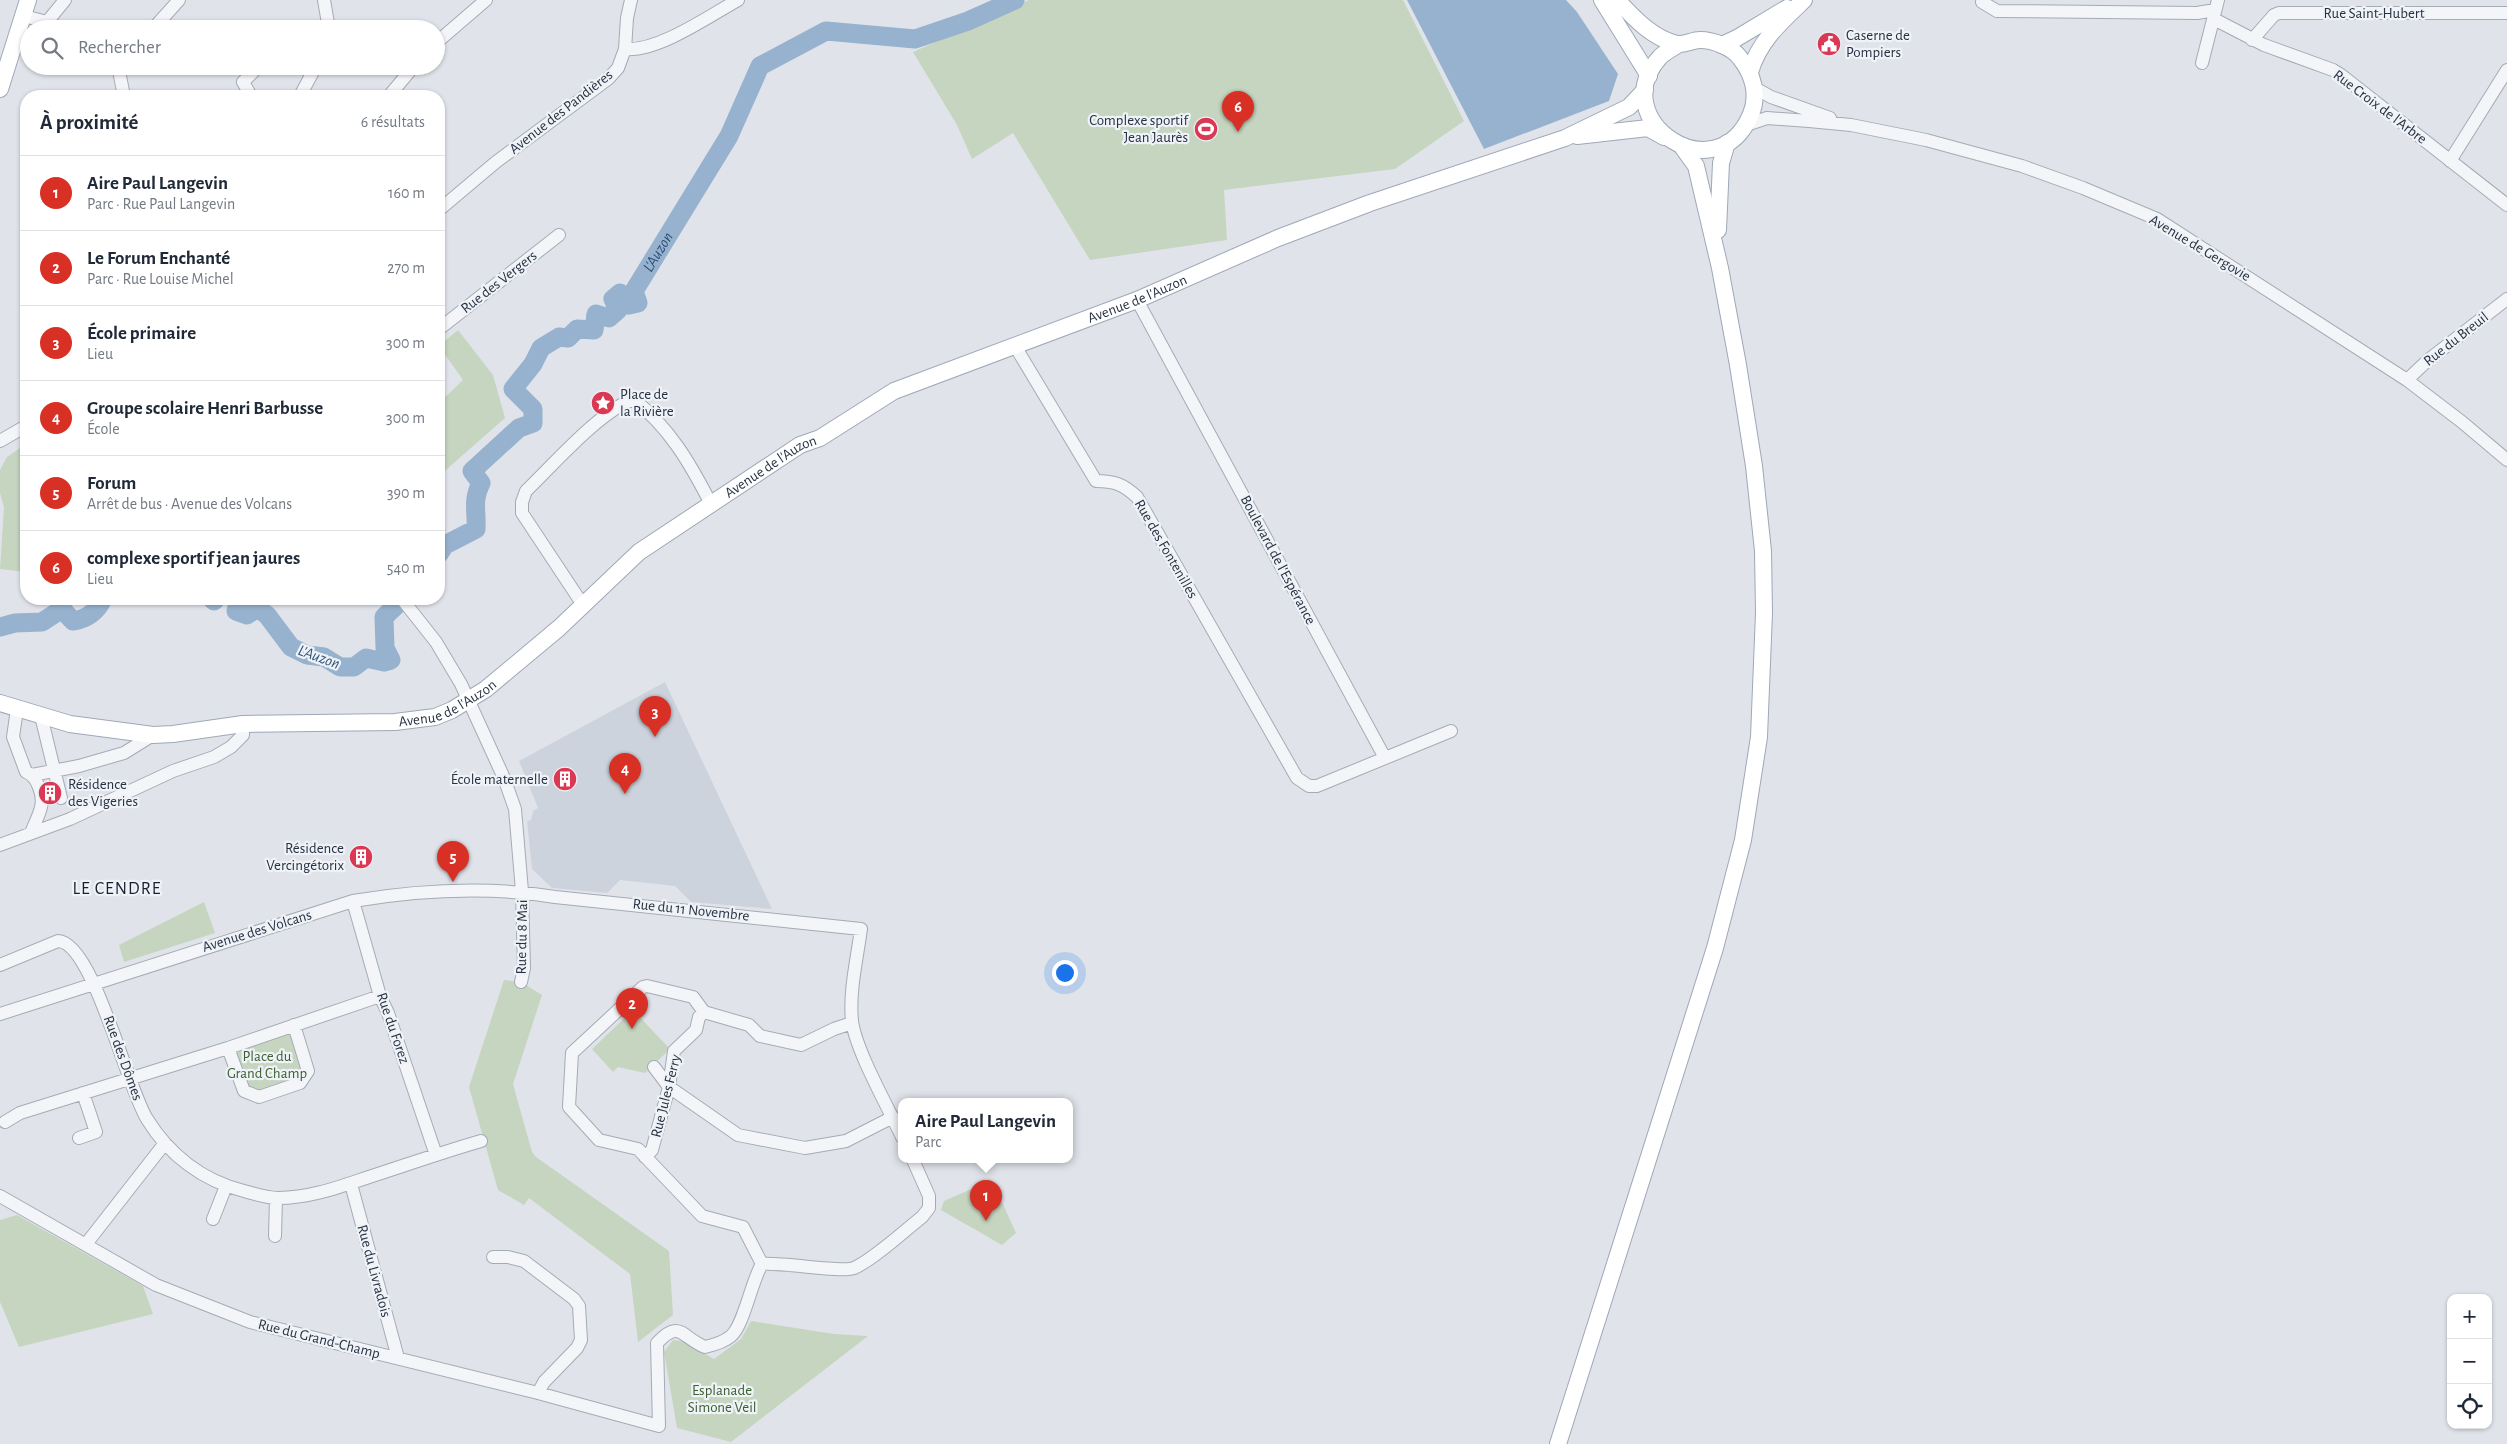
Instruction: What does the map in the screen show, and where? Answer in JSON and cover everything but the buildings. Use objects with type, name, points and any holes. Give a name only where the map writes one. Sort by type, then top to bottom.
[{"type":"main road","points":[[1602,0],[1647,83],[1648,113],[1664,137]]},
{"type":"main road","points":[[1616,0],[1659,37],[1679,44]]},
{"type":"main road","points":[[1722,45],[1737,38],[1799,0]]},
{"type":"main road","points":[[1750,72],[1755,55],[1766,37],[1804,0]]},
{"type":"main road","points":[[23,20],[27,8]]},
{"type":"main road","points":[[0,89],[20,29]]},
{"type":"main road","points":[[1565,138],[1630,108],[1647,83],[1661,56],[1679,44],[1700,40],[1722,45],[1739,56],[1750,72],[1755,88],[1754,107],[1746,125],[1727,143],[1706,150],[1683,148]]},
{"type":"main road","points":[[1558,1444],[1715,948],[1743,840],[1754,770],[1763,668],[1763,551],[1744,401],[1720,268],[1696,166],[1683,148],[1648,128],[1565,138]]},
{"type":"main road","name":"Avenue de l'Auzon","points":[[0,702],[41,716],[87,727],[153,735],[174,734],[243,724],[414,721],[435,717],[469,701],[530,653],[640,552],[800,445],[820,438],[894,391],[1137,300],[1278,238],[1361,207],[1565,138]]},
{"type":"main road","points":[[1720,268],[1718,214],[1721,163],[1727,143]]},
{"type":"street","points":[[54,20],[66,0]]},
{"type":"street","points":[[161,20],[179,0]]},
{"type":"street","points":[[324,0],[327,20]]},
{"type":"street","points":[[445,35],[486,0]]},
{"type":"street","name":"Avenue des Pandières","points":[[445,205],[496,162],[608,79],[618,68],[625,49],[630,0]]},
{"type":"street","points":[[625,49],[640,50],[664,41],[738,0]]},
{"type":"street","points":[[1982,2],[1997,11],[2197,13],[2216,10],[2202,63]]},
{"type":"street","points":[[27,8],[44,20]]},
{"type":"street","name":"Rue Croix de l'Arbre","points":[[2216,10],[2252,40],[2333,70],[2507,205]]},
{"type":"street","name":"Rue Saint-Hubert","points":[[2252,40],[2274,15],[2279,13],[2507,13]]},
{"type":"street","points":[[2450,161],[2507,70]]},
{"type":"street","points":[[120,75],[123,90]]},
{"type":"street","points":[[248,90],[243,82],[250,75]]},
{"type":"street","points":[[303,90],[311,75]]},
{"type":"street","points":[[394,90],[406,75]]},
{"type":"street","name":"Avenue de Gergovie","points":[[1755,88],[1771,98],[1851,125]]},
{"type":"street","name":"Avenue de Gergovie","points":[[1746,125],[1767,118],[1851,125],[1926,140],[2022,166],[2083,188],[2157,219],[2407,380],[2462,422],[2507,460]]},
{"type":"street","name":"Rue des Vergers","points":[[445,323],[559,235]]},
{"type":"street","name":"Rue du Breuil","points":[[2407,380],[2427,361],[2507,299]]},
{"type":"street","name":"Boulevard de l'Espérance","points":[[1137,300],[1385,758]]},
{"type":"street","name":"Rue des Fontenilles","points":[[1015,346],[1096,480],[1113,481],[1124,485],[1137,497],[1297,778],[1309,786],[1317,786],[1385,758]]},
{"type":"street","points":[[582,605],[522,514],[522,502],[526,491],[601,419],[633,398],[651,413],[670,434],[711,504]]},
{"type":"street","points":[[0,441],[20,429]]},
{"type":"street","name":"Rue du 8 Mai","points":[[407,605],[436,642],[469,701],[504,778],[515,809],[522,891],[524,968],[521,982]]},
{"type":"street","points":[[17,708],[13,737],[26,772],[32,774],[124,753],[153,735]]},
{"type":"street","points":[[41,716],[61,798]]},
{"type":"street","points":[[0,845],[224,752],[243,735],[243,724]]},
{"type":"street","points":[[1385,758],[1451,730]]},
{"type":"street","points":[[30,834],[42,805],[37,781],[32,774]]},
{"type":"street","name":"Avenue des Volcans","points":[[1,1010],[94,983],[353,901],[400,893],[522,891]]},
{"type":"street","name":"Rue du 11 Novembre","points":[[522,891],[860,929],[851,1004],[852,1023]]},
{"type":"street","name":"Rue du Forez","points":[[353,901],[380,996],[388,1013],[436,1155]]},
{"type":"street","name":"Rue des Dômes","points":[[0,965],[58,941],[63,941],[85,965],[94,983],[128,1078],[147,1119],[164,1143],[194,1169],[226,1186],[276,1198],[333,1190],[481,1141]]},
{"type":"street","points":[[898,1129],[859,1046],[852,1023],[834,1029],[801,1045],[760,1036],[749,1025],[704,1012],[693,997],[647,986],[643,987],[572,1053],[569,1108],[599,1140],[638,1149],[702,1216],[743,1227],[762,1264],[780,1263],[852,1268],[864,1262],[922,1217],[929,1208],[929,1196],[913,1163]]},
{"type":"street","points":[[5,1122],[20,1113],[228,1048],[380,996]]},
{"type":"street","name":"Rue Jules Ferry","points":[[645,1157],[652,1150],[669,1087],[674,1051],[696,1030],[699,1017],[704,1012]]},
{"type":"street","points":[[228,1048],[244,1091],[259,1097],[300,1083],[308,1071],[294,1025]]},
{"type":"street","points":[[654,1067],[669,1087],[738,1135],[805,1148],[846,1141],[893,1118]]},
{"type":"street","points":[[79,1138],[96,1132],[84,1093]]},
{"type":"street","points":[[86,1244],[164,1143]]},
{"type":"street","name":"Rue du Livradois","points":[[351,1184],[398,1358]]},
{"type":"street","points":[[213,1219],[226,1186]]},
{"type":"street","name":"Rue du Grand-Champ","points":[[0,1196],[156,1285],[250,1322],[538,1393],[659,1426],[657,1343],[672,1330],[680,1330],[705,1347],[731,1336],[738,1326],[754,1278],[762,1264]]},
{"type":"street","points":[[275,1236],[276,1198]]},
{"type":"street","points":[[493,1257],[524,1261],[574,1299],[579,1306],[581,1340],[577,1348],[544,1382],[538,1393]]},
{"type":"shaded area","points":[[665,682],[772,909],[691,902],[675,886],[620,880],[607,893],[552,888],[532,869],[527,821],[531,820],[533,811],[538,808],[519,761]]},
{"type":"green space","name":"Complexe sportif Jean Jaurès","points":[[1029,0],[1403,0],[1464,121],[1395,169],[1224,190],[1227,240],[1090,260],[1013,133],[972,159],[957,125],[913,52]]},
{"type":"green space","points":[[458,330],[493,375],[505,418],[445,471],[445,397],[463,380],[445,354],[445,341]]},
{"type":"green space","points":[[20,448],[20,571],[0,569],[4,507],[0,493],[0,470],[7,457]]},
{"type":"green space","points":[[204,902],[215,933],[124,962],[119,945]]},
{"type":"green space","points":[[504,980],[521,982],[542,995],[513,1084],[532,1152],[536,1157],[669,1251],[673,1315],[638,1342],[630,1274],[529,1198],[524,1205],[498,1190],[469,1087]]},
{"type":"green space","points":[[633,1010],[670,1049],[645,1073],[618,1067],[613,1072],[592,1049]]},
{"type":"green space","name":"Place du Grand Champ","points":[[294,1025],[308,1071],[300,1083],[259,1097],[244,1091],[228,1048]]},
{"type":"green space","points":[[992,1180],[1016,1233],[1002,1245],[941,1210],[944,1201]]},
{"type":"green space","points":[[17,1215],[143,1286],[153,1314],[19,1347],[0,1302],[0,1220]]},
{"type":"green space","name":"Esplanade Simone Veil","points":[[751,1321],[834,1334],[868,1336],[731,1442],[677,1428],[664,1352],[673,1340],[683,1341],[714,1359],[741,1339]]},
{"type":"water","points":[[1407,0],[1566,0],[1577,12],[1618,74],[1609,101],[1484,149]]},
{"type":"waterway","name":"L'Auzon","points":[[445,545],[476,529],[476,500],[481,483],[472,471],[519,428],[533,423],[533,409],[513,389],[533,364],[541,348],[559,337],[568,338],[577,329],[594,330],[596,314],[609,318],[618,310],[613,299],[620,293],[629,305],[638,303],[634,291],[729,136],[760,66],[826,31],[915,39],[968,21],[1015,0]]},
{"type":"waterway","name":"L'Auzon","points":[[0,627],[15,623],[42,622],[62,609],[73,621],[78,620],[91,614],[99,605]]},
{"type":"waterway","name":"L'Auzon","points":[[238,605],[236,611],[247,615],[257,608],[267,615],[291,647],[307,655],[324,657],[340,667],[354,667],[366,658],[384,662],[391,660],[385,648],[384,617],[397,605]]},
{"type":"place","name":"Caserne de Pompiers","points":[[1829,44]]},
{"type":"place","name":"Complexe sportif Jean Jaurès","points":[[1206,129]]},
{"type":"place","name":"complexe sportif jean jaures","points":[[1238,132]]},
{"type":"place","name":"Place de la Rivière","points":[[603,403]]},
{"type":"place","name":"École primaire","points":[[655,737]]},
{"type":"place","name":"École maternelle","points":[[565,779]]},
{"type":"place","name":"Résidence des Vigeries","points":[[50,793]]},
{"type":"place","name":"Groupe scolaire Henri Barbusse","points":[[625,794]]},
{"type":"place","name":"Résidence Vercingétorix","points":[[361,857]]},
{"type":"place","name":"Forum","points":[[453,882]]},
{"type":"place","name":"Le Forum Enchanté","points":[[632,1029]]},
{"type":"place","name":"Aire Paul Langevin","points":[[986,1221]]},
{"type":"district","name":"LE CENDRE","points":[[117,889]]}]
